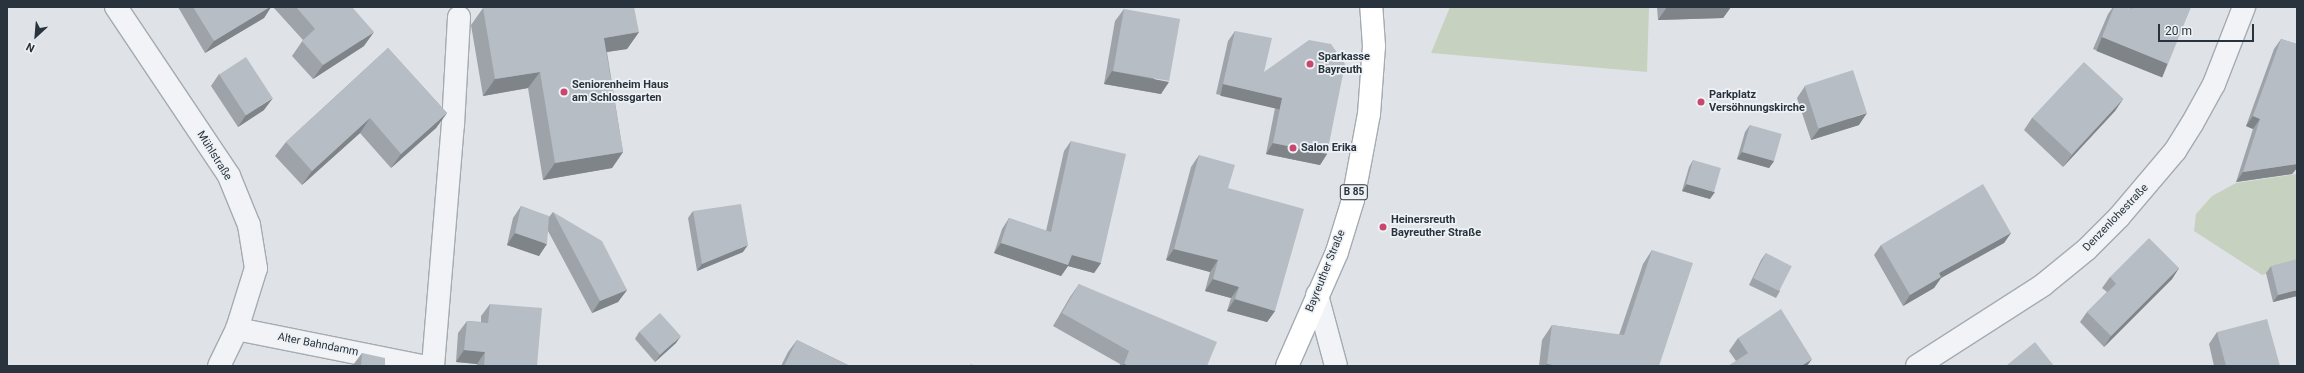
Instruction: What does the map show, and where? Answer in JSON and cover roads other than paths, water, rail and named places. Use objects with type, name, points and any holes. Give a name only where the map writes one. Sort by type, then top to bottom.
[{"type":"main road","name":"Bayreuther Straße","points":[[1286,366],[1337,252],[1353,200],[1369,114],[1374,46],[1371,7]]},
{"type":"street","name":"Mühlstraße","points":[[116,7],[229,176],[249,226],[256,268],[237,329],[219,366]]},
{"type":"street","name":"Denzenlohestraße","points":[[1917,366],[2043,285],[2087,249],[2119,218],[2175,151],[2192,124],[2214,84],[2244,7]]},
{"type":"street","points":[[433,366],[453,125],[459,16]]},
{"type":"street","points":[[1317,295],[1336,366]]},
{"type":"street","name":"Alter Bahndamm","points":[[237,329],[422,366]]},
{"type":"place","name":"Sparkasse Bayreuth","points":[[1310,64]]},
{"type":"place","name":"Seniorenheim Haus am Schlossgarten","points":[[564,92]]},
{"type":"place","name":"Parkplatz Versöhnungskirche","points":[[1701,102]]},
{"type":"place","name":"Salon Erika","points":[[1293,148]]},
{"type":"place","name":"Heinersreuth Bayreuther Straße","points":[[1383,227]]}]
